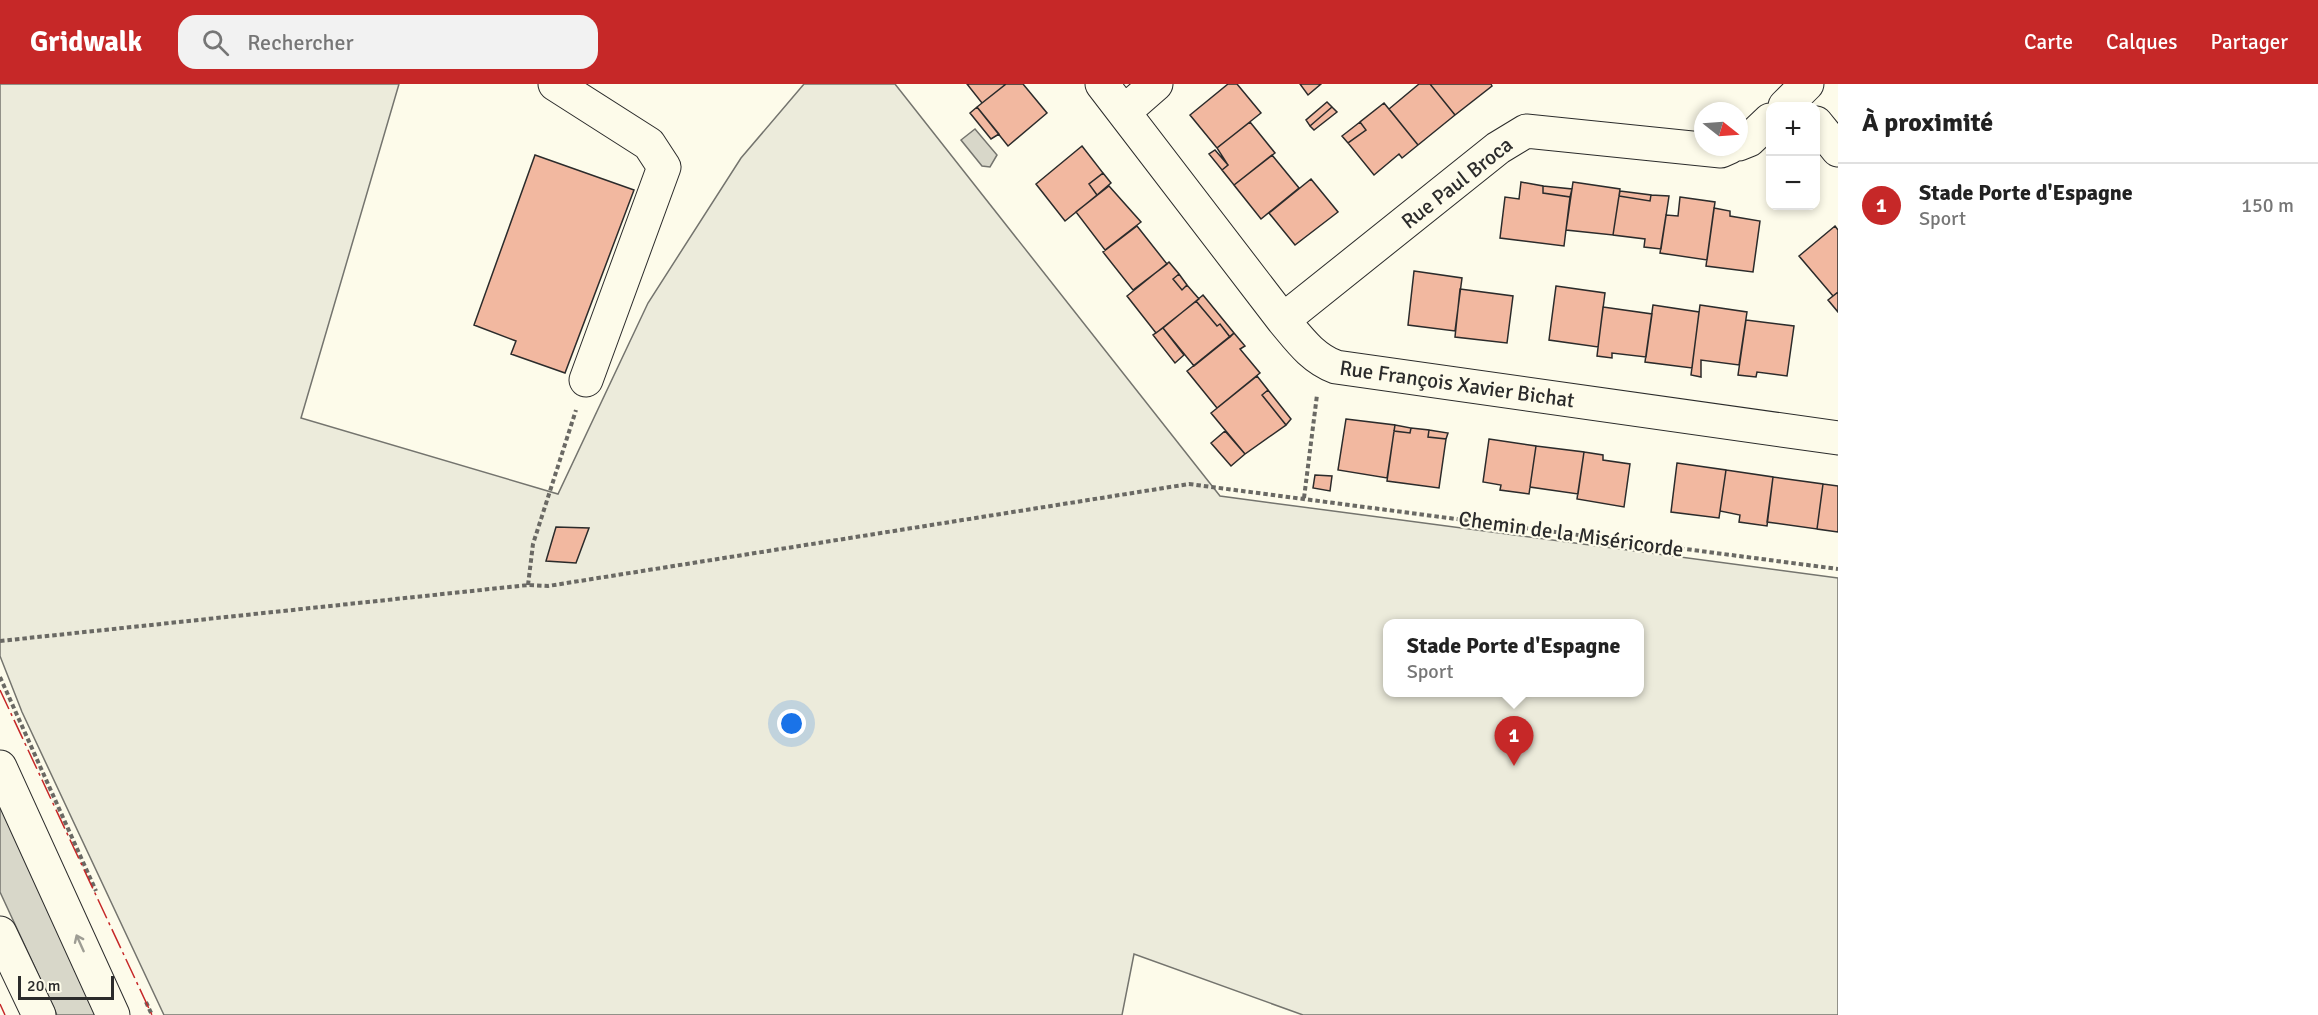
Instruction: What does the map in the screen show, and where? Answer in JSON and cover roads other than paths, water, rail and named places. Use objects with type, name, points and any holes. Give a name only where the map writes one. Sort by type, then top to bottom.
[{"type":"street","points":[[555,84],[649,144],[664,167],[585,380]]},
{"type":"street","name":"Rue François Xavier Bichat","points":[[1102,84],[1283,320],[1307,350],[1322,362],[1336,367],[1838,438]]},
{"type":"street","points":[[1124,112],[1156,84]]},
{"type":"street","points":[[1748,140],[1766,124]]},
{"type":"street","points":[[1820,129],[1838,150]]},
{"type":"street","name":"Rue Paul Broca","points":[[1283,320],[1498,148],[1527,131],[1694,147]]},
{"type":"street","points":[[0,767],[113,1015]]},
{"type":"street","points":[[0,933],[39,1015]]},
{"type":"place","name":"Stade Porte d'Espagne","points":[[1514,766]]}]
